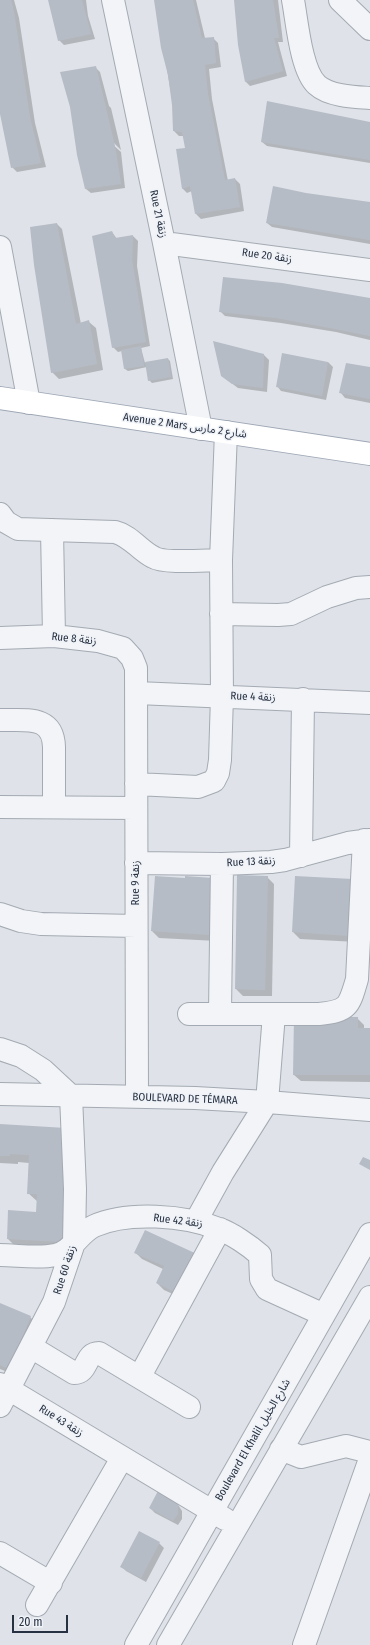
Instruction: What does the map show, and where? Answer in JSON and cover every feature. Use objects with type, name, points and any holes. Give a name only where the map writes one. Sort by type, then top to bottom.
[{"type":"main road","name":"Avenue 2 Mars شارع 2 مارس","points":[[0,398],[370,454]]},
{"type":"street","name":"Rue 21 زنقة","points":[[113,0],[201,429]]},
{"type":"street","points":[[293,0],[303,54],[310,78],[318,86],[332,92],[370,98]]},
{"type":"street","points":[[340,0],[370,29]]},
{"type":"street","name":"Rue 20 زنقة","points":[[164,243],[370,270]]},
{"type":"street","points":[[0,247],[29,403]]},
{"type":"street","points":[[136,784],[198,787],[214,781],[218,773],[220,760],[222,696],[221,560],[226,432]]},
{"type":"street","points":[[0,514],[6,522],[18,529],[115,532],[129,538],[149,555],[159,560],[221,560]]},
{"type":"street","points":[[52,530],[54,636]]},
{"type":"street","points":[[221,614],[278,616],[291,614],[327,597],[356,588],[370,587]]},
{"type":"street","name":"Rue 8 زنقة","points":[[0,638],[54,636],[98,641],[123,648],[132,658],[136,668]]},
{"type":"street","name":"Rue 9 زنقة","points":[[136,668],[137,1097]]},
{"type":"street","name":"Rue 4 زنقة","points":[[137,692],[370,702]]},
{"type":"street","points":[[301,856],[303,699]]},
{"type":"street","points":[[0,720],[34,721],[43,724],[50,729],[54,738],[54,806]]},
{"type":"street","points":[[0,807],[54,806],[136,808]]},
{"type":"street","points":[[189,1014],[319,1014],[344,1009],[351,999],[357,979],[367,840]]},
{"type":"street","name":"Rue 13 زنقة","points":[[136,863],[222,864],[271,862],[301,856],[348,843],[367,840]]},
{"type":"street","points":[[220,1013],[222,864]]},
{"type":"street","points":[[0,914],[22,921],[41,924],[136,926]]},
{"type":"street","points":[[196,1221],[267,1102],[274,1014]]},
{"type":"street","points":[[0,1049],[21,1056],[43,1070],[71,1096]]},
{"type":"street","name":"BOULEVARD DE TÉMARA","points":[[0,1094],[267,1102],[370,1110]]},
{"type":"street","name":"Rue 60 زنقة","points":[[3,1393],[31,1347],[54,1302],[74,1243],[71,1096]]},
{"type":"street","name":"Rue 42 زنقة","points":[[0,1255],[55,1255],[65,1252],[91,1228],[106,1221],[127,1218],[156,1217],[196,1221],[220,1229],[260,1255],[261,1279],[267,1289],[324,1315]]},
{"type":"street","points":[[140,1376],[220,1229]]},
{"type":"street","name":"Boulevard El Khalil شارع الخليل","points":[[136,1645],[370,1234]]},
{"type":"street","points":[[168,1645],[370,1297]]},
{"type":"street","points":[[31,1347],[74,1373],[77,1373],[84,1368],[91,1354],[94,1352],[100,1352],[189,1407]]},
{"type":"street","name":"Rue 43 زنقة","points":[[3,1393],[122,1458],[212,1513],[237,1525]]},
{"type":"street","points":[[281,1449],[301,1457],[346,1446],[370,1452]]},
{"type":"street","points":[[37,1605],[122,1458]]},
{"type":"street","points":[[304,1645],[370,1459]]},
{"type":"street","points":[[0,1553],[51,1583]]},
{"type":"building","points":[[0,0],[11,0],[30,117],[41,163],[11,168],[0,114]]},
{"type":"building","points":[[48,0],[82,0],[91,34],[58,41]]},
{"type":"building","points":[[154,0],[193,0],[202,38],[214,37],[216,63],[205,65],[208,94],[225,180],[235,178],[240,207],[195,214],[190,186],[182,189],[176,149],[185,148],[182,132],[173,131],[172,105],[168,75],[161,48]]},
{"type":"building","points":[[234,0],[273,0],[279,38],[274,38],[283,71],[245,82],[238,45]]},
{"type":"building","points":[[96,66],[115,146],[121,184],[85,189],[77,155],[70,107],[60,72]]},
{"type":"building","points":[[267,101],[370,122],[370,160],[261,142]]},
{"type":"building","points":[[273,186],[306,193],[370,202],[370,240],[266,223]]},
{"type":"building","points":[[57,223],[76,324],[89,320],[97,364],[51,373],[34,265],[30,227]]},
{"type":"building","points":[[112,231],[115,238],[133,235],[132,260],[146,342],[112,348],[92,236]]},
{"type":"building","points":[[223,277],[282,283],[370,298],[370,336],[276,318],[219,312]]},
{"type":"building","points":[[213,341],[264,354],[263,388],[232,384],[221,376]]},
{"type":"building","points":[[141,346],[144,366],[124,369],[121,350]]},
{"type":"building","points":[[282,353],[328,362],[322,396],[276,387]]},
{"type":"building","points":[[168,358],[171,377],[148,381],[145,362]]},
{"type":"building","points":[[346,363],[370,367],[370,399],[339,393]]},
{"type":"building","points":[[237,875],[268,876],[265,990],[235,989]]},
{"type":"building","points":[[155,876],[213,878],[210,935],[151,931]]},
{"type":"building","points":[[295,876],[353,879],[350,936],[292,932]]},
{"type":"building","points":[[294,1016],[358,1017],[358,1028],[370,1028],[370,1075],[293,1075]]},
{"type":"building","points":[[0,1124],[66,1128],[68,1156],[63,1242],[7,1239],[8,1210],[36,1212],[37,1194],[27,1194],[29,1155],[10,1154],[10,1156],[0,1156]]},
{"type":"building","points":[[363,1157],[370,1160],[370,1170],[359,1164]]},
{"type":"building","points":[[145,1230],[199,1255],[181,1295],[156,1283],[164,1266],[134,1253]]},
{"type":"building","points":[[0,1303],[31,1316],[9,1369],[0,1365]]},
{"type":"building","points":[[159,1489],[173,1497],[178,1505],[178,1514],[173,1521],[149,1508]]},
{"type":"building","points":[[139,1531],[160,1542],[141,1578],[120,1567]]}]
